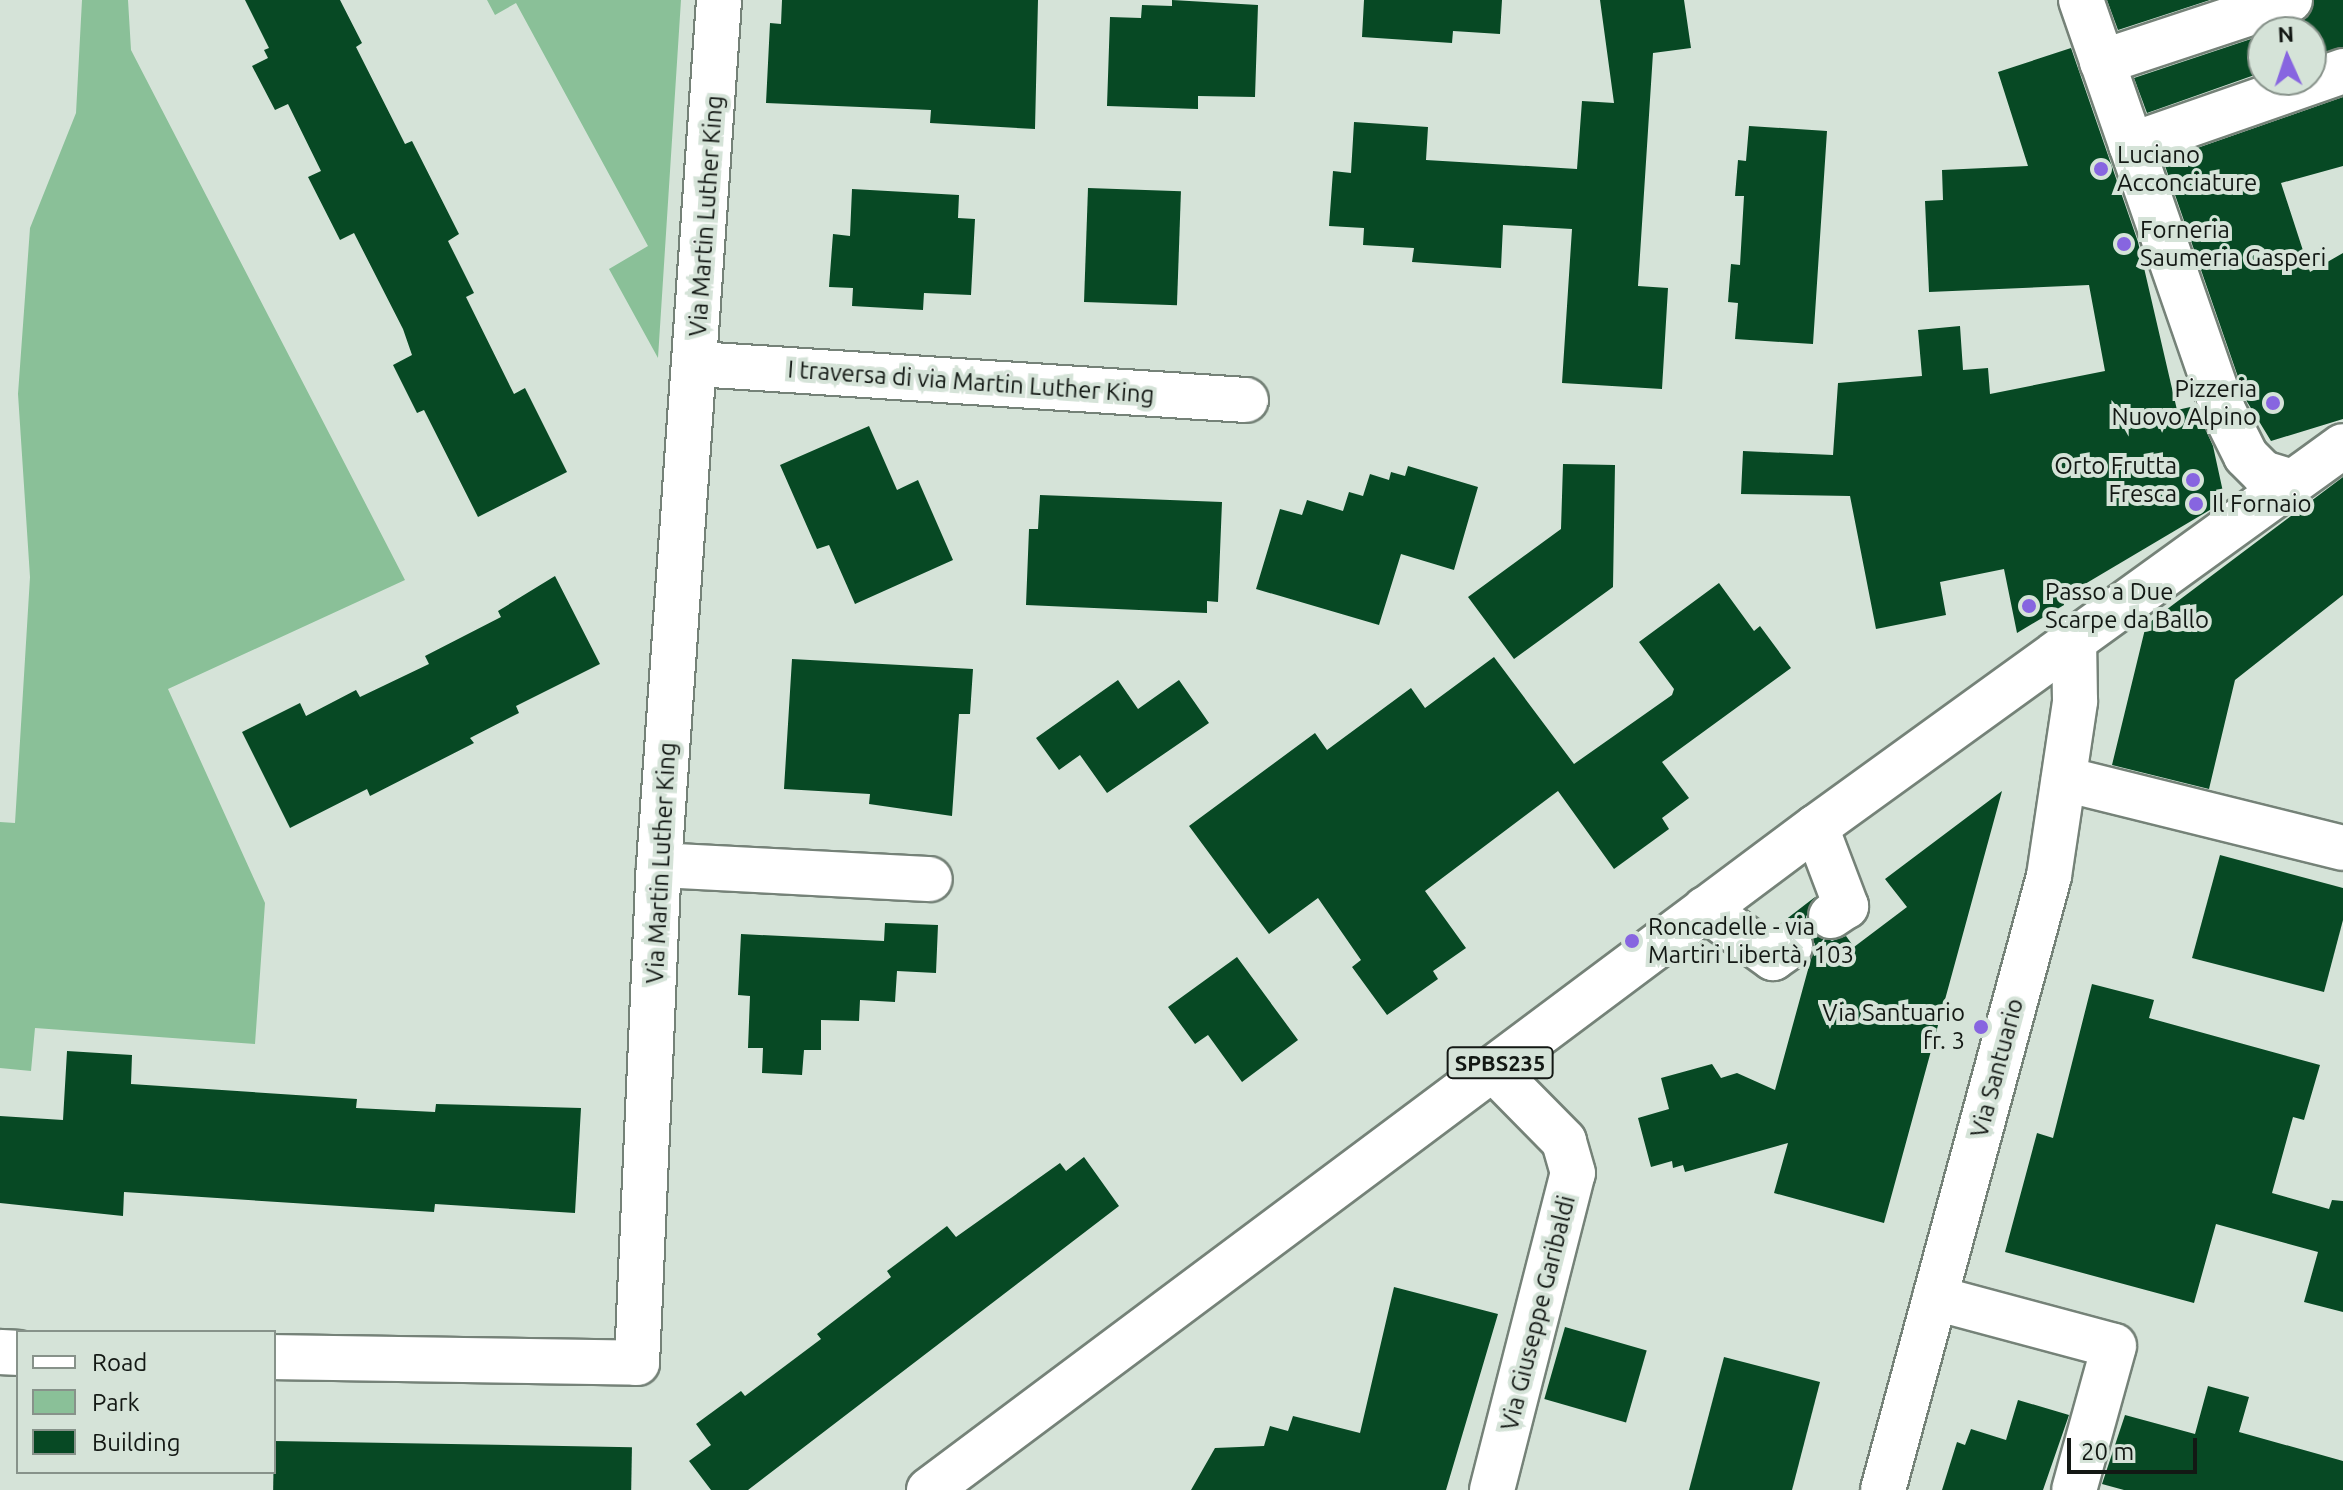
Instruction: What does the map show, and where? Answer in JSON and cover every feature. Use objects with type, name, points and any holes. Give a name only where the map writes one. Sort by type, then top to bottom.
[{"type":"street","name":"Via Martin Luther King","points":[[276,1357],[637,1363],[659,865],[697,364],[719,0]]},
{"type":"street","points":[[2081,0],[2223,410],[2246,456],[2263,473],[2292,482]]},
{"type":"street","points":[[2102,62],[2290,0]]},
{"type":"street","points":[[2131,145],[2343,71]]},
{"type":"street","name":"I traversa di via Martin Luther King","points":[[697,364],[1246,400]]},
{"type":"street","name":"SPBS235","points":[[929,1490],[1816,827],[2343,446]]},
{"type":"street","name":"Via Santuario","points":[[1883,1490],[2049,876],[2075,701],[2074,639]]},
{"type":"street","points":[[2064,779],[2343,848]]},
{"type":"street","points":[[1816,827],[1846,906],[1831,916]]},
{"type":"street","points":[[659,865],[930,879]]},
{"type":"street","points":[[1705,909],[1773,958],[1790,946]]},
{"type":"street","name":"Via Giuseppe Garibaldi","points":[[1492,1490],[1573,1173],[1564,1141],[1493,1069]]},
{"type":"street","points":[[1935,1298],[2114,1346],[2074,1490]]},
{"type":"green space","points":[[82,0],[128,0],[131,50],[405,580],[168,689],[265,903],[255,1044],[35,1028],[31,1071],[0,1068],[0,822],[15,823],[30,577],[18,394],[30,228],[76,113]]},
{"type":"green space","points":[[487,0],[681,0],[658,358],[609,269],[648,246],[516,3],[495,15]]},
{"type":"building","points":[[245,0],[340,0],[362,43],[356,47],[405,144],[412,141],[459,234],[448,241],[474,293],[466,297],[514,394],[525,388],[567,472],[478,517],[424,410],[417,413],[393,365],[412,355],[403,329],[354,233],[340,240],[308,177],[321,171],[288,104],[275,110],[252,66],[268,58],[264,50],[269,48]]},
{"type":"building","points":[[782,0],[1038,0],[1035,129],[930,123],[931,110],[766,103],[770,23],[781,24]]},
{"type":"building","points":[[1172,0],[1258,5],[1255,97],[1198,96],[1198,109],[1107,106],[1110,17],[1141,18],[1142,5],[1172,6]]},
{"type":"building","points":[[1364,0],[1502,0],[1500,34],[1453,31],[1452,43],[1362,37]]},
{"type":"building","points":[[1600,0],[1684,0],[1691,48],[1653,53],[1638,286],[1668,288],[1662,389],[1562,383],[1572,229],[1503,225],[1501,268],[1412,262],[1414,248],[1363,245],[1364,228],[1329,226],[1333,171],[1351,173],[1354,122],[1428,127],[1426,160],[1577,169],[1582,101],[1614,103]]},
{"type":"building","points":[[2107,0],[2210,0],[2118,30]]},
{"type":"building","points":[[2314,0],[2343,0],[2343,47],[2327,52],[2327,16],[2308,16]]},
{"type":"building","points":[[2247,40],[2247,78],[2147,113],[2134,78]]},
{"type":"building","points":[[2071,48],[2138,242],[2177,410],[2195,406],[2213,446],[2225,501],[2063,597],[2064,605],[2017,633],[2004,569],[1940,582],[1946,615],[1876,629],[1850,496],[1741,494],[1743,451],[1833,455],[1838,383],[1922,376],[1918,330],[1960,326],[1963,370],[1988,368],[1990,394],[2105,371],[2089,285],[1929,292],[1925,201],[1943,200],[1942,170],[2028,166],[1998,72]]},
{"type":"building","points":[[2343,97],[2343,166],[2281,183],[2310,272],[2343,253],[2343,419],[2271,441],[2246,400],[2163,160]]},
{"type":"building","points":[[1749,126],[1827,131],[1813,344],[1735,339],[1738,303],[1728,302],[1731,264],[1740,265],[1744,196],[1735,196],[1738,160],[1746,161]]},
{"type":"building","points":[[1088,188],[1181,191],[1177,305],[1084,302]]},
{"type":"building","points":[[852,189],[959,195],[958,218],[975,219],[971,295],[924,293],[923,310],[852,306],[853,288],[829,287],[833,234],[850,236]]},
{"type":"building","points":[[869,426],[897,490],[918,480],[953,560],[855,604],[829,545],[817,549],[780,465]]},
{"type":"building","points":[[1563,464],[1615,465],[1613,587],[1514,659],[1468,597],[1561,529]]},
{"type":"building","points":[[1408,466],[1478,487],[1454,570],[1401,554],[1379,625],[1256,589],[1280,509],[1302,515],[1307,500],[1343,511],[1349,492],[1363,496],[1370,474],[1389,480],[1391,472],[1405,476]]},
{"type":"building","points":[[2343,477],[2343,595],[2235,680],[2209,789],[2112,765],[2146,625]]},
{"type":"building","points":[[1040,495],[1222,502],[1218,602],[1207,601],[1207,613],[1026,605],[1029,529],[1038,529]]},
{"type":"building","points":[[555,576],[600,664],[516,706],[519,713],[470,738],[474,743],[370,796],[367,789],[290,828],[242,732],[300,703],[306,716],[356,690],[360,697],[429,664],[425,656],[501,617],[498,611]]},
{"type":"building","points":[[1719,583],[1754,631],[1760,626],[1791,668],[1662,762],[1689,798],[1662,818],[1669,829],[1614,869],[1558,791],[1425,891],[1466,948],[1433,971],[1438,979],[1387,1015],[1352,967],[1361,960],[1318,898],[1269,934],[1189,826],[1315,733],[1327,750],[1411,688],[1425,708],[1494,657],[1574,764],[1672,695],[1674,689],[1639,642]]},
{"type":"building","points":[[792,659],[973,669],[970,714],[959,714],[952,816],[869,804],[870,794],[784,789]]},
{"type":"building","points":[[1118,680],[1138,709],[1179,680],[1209,723],[1107,793],[1080,755],[1059,770],[1036,738]]},
{"type":"building","points":[[2002,791],[1884,1223],[1774,1193],[1788,1143],[1685,1172],[1683,1165],[1673,1168],[1672,1161],[1651,1167],[1638,1118],[1669,1109],[1661,1078],[1712,1064],[1721,1078],[1737,1073],[1775,1090],[1815,944],[1801,924],[1780,924],[1815,897],[1806,917],[1811,930],[1832,941],[1846,936],[1854,947],[1907,907],[1885,879]]},
{"type":"building","points":[[2220,855],[2343,888],[2343,920],[2324,992],[2192,958]]},
{"type":"building","points":[[885,923],[938,925],[936,973],[897,971],[895,1002],[860,1000],[859,1021],[821,1020],[821,1050],[804,1050],[802,1075],[762,1073],[763,1048],[748,1048],[750,996],[738,995],[741,934],[884,941]]},
{"type":"building","points":[[1237,957],[1298,1040],[1242,1082],[1208,1035],[1195,1044],[1168,1007]]},
{"type":"building","points":[[2092,984],[2154,1000],[2149,1018],[2320,1065],[2304,1120],[2293,1117],[2272,1193],[2329,1209],[2332,1200],[2343,1201],[2343,1312],[2304,1302],[2318,1252],[2216,1224],[2194,1303],[2005,1252],[2037,1133],[2053,1138]]},
{"type":"building","points":[[67,1051],[132,1055],[131,1084],[357,1099],[356,1108],[435,1112],[436,1104],[581,1108],[575,1213],[435,1204],[434,1212],[124,1192],[123,1216],[0,1203],[0,1116],[63,1120]]},
{"type":"building","points":[[1084,1157],[1119,1206],[748,1490],[711,1490],[689,1461],[711,1445],[696,1424],[741,1391],[745,1396],[821,1339],[817,1334],[891,1277],[887,1271],[947,1226],[956,1237],[1060,1163],[1066,1171]]},
{"type":"building","points":[[1394,1287],[1498,1314],[1446,1490],[1191,1490],[1215,1448],[1264,1446],[1270,1426],[1288,1431],[1293,1416],[1360,1433]]},
{"type":"building","points":[[1565,1327],[1647,1350],[1626,1423],[1544,1399]]},
{"type":"building","points":[[1724,1357],[1820,1382],[1792,1490],[1689,1490]]},
{"type":"building","points":[[2208,1386],[2249,1397],[2239,1432],[2343,1461],[2343,1490],[2124,1490],[2102,1484],[2125,1415],[2195,1434]]},
{"type":"building","points":[[2018,1400],[2069,1415],[2043,1490],[1942,1490],[1957,1442],[1965,1445],[1971,1429],[2006,1440]]},
{"type":"building","points":[[276,1441],[632,1447],[631,1490],[273,1490]]},
{"type":"place","name":"Luciano Acconciature","points":[[2101,169]]},
{"type":"place","name":"Forneria Saumeria Gasperi","points":[[2124,244]]},
{"type":"place","name":"Pizzeria Nuovo Alpino","points":[[2273,403]]},
{"type":"place","name":"Orto Frutta Fresca","points":[[2193,480]]},
{"type":"place","name":"Il Fornaio","points":[[2196,504]]},
{"type":"place","name":"Passo a Due Scarpe da Ballo","points":[[2029,606]]},
{"type":"place","name":"Roncadelle - via Martiri Libertà, 103","points":[[1632,941]]},
{"type":"place","name":"Via Santuario fr. 3","points":[[1981,1027]]}]
